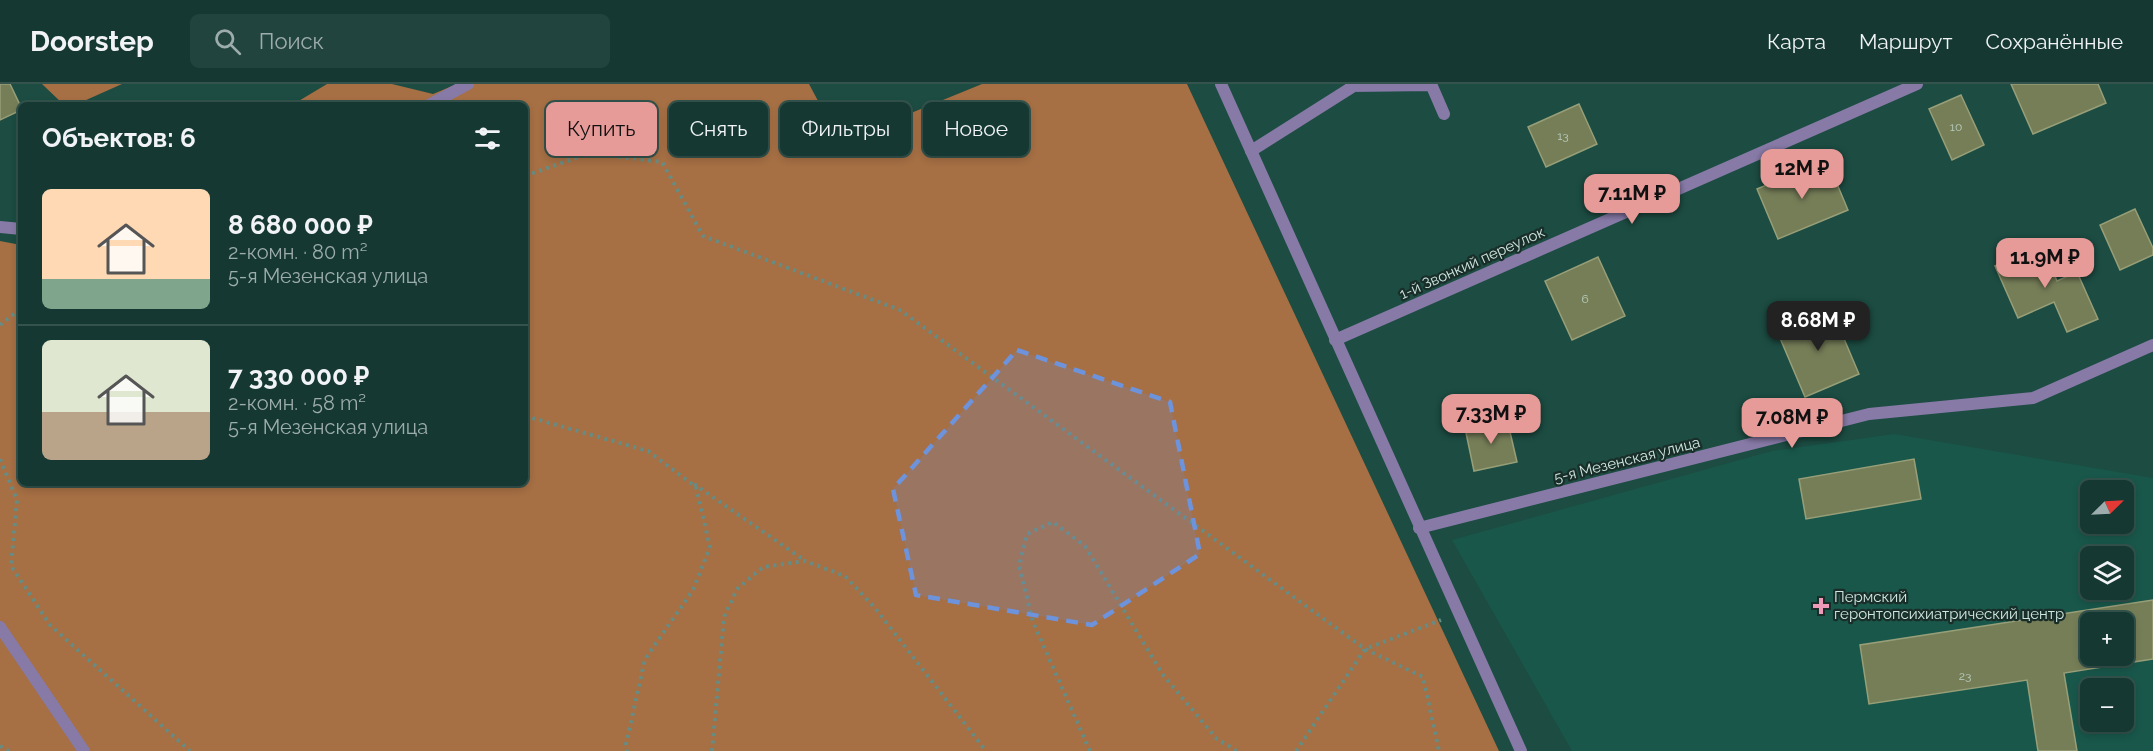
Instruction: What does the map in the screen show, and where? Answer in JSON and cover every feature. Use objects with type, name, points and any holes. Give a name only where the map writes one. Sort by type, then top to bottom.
[{"type":"street","points":[[435,102],[468,84]]},
{"type":"street","points":[[1221,84],[1521,751]]},
{"type":"street","name":"1-й Звонкий переулок","points":[[1335,339],[1917,84]]},
{"type":"street","points":[[1251,151],[1352,85],[1431,85],[1444,114]]},
{"type":"street","points":[[0,227],[18,229]]},
{"type":"street","name":"5-я Мезенская улица","points":[[1419,528],[1869,414],[2033,398],[2153,345]]},
{"type":"street","points":[[0,627],[84,751]]},
{"type":"path","points":[[528,175],[589,153],[662,162],[703,236],[900,310],[1365,649],[1423,677],[1439,751]]},
{"type":"path","points":[[0,325],[18,310]]},
{"type":"path","points":[[528,417],[648,451],[696,487],[710,547],[693,590],[645,659],[626,744],[627,751]]},
{"type":"path","points":[[0,459],[17,500],[11,566],[50,625],[190,751]]},
{"type":"path","points":[[675,471],[805,561],[845,576],[875,608],[986,751]]},
{"type":"path","points":[[1090,751],[1033,622],[1019,566],[1027,534],[1053,522],[1085,546],[1163,675],[1217,739],[1237,751]]},
{"type":"path","points":[[712,751],[724,617],[737,589],[763,567],[805,561]]},
{"type":"path","points":[[1296,751],[1365,649],[1458,613]]},
{"type":"path","points":[[0,746],[9,751]]},
{"type":"highlighted area","points":[[1017,350],[1170,402],[1200,554],[1092,625],[916,595],[893,489]]},
{"type":"shaded area","points":[[42,84],[122,84],[82,102],[61,102]]},
{"type":"shaded area","points":[[327,84],[392,84],[433,94],[457,84],[809,84],[819,102],[780,102],[780,156],[911,156],[911,113],[923,108],[923,156],[1029,156],[1029,102],[938,102],[982,84],[1187,84],[1499,751],[0,751],[0,241],[18,244],[18,486],[528,486],[528,102],[297,102]]},
{"type":"shaded area","name":"Пермский геронтопсихиатрический центр","points":[[1894,434],[2153,478],[2153,751],[1572,751],[1452,540],[1772,451]]},
{"type":"building","points":[[0,84],[10,84],[19,102],[18,111],[0,120]]},
{"type":"building","points":[[2011,84],[2098,84],[2106,103],[2033,134]]},
{"type":"building","points":[[1961,95],[1984,145],[1952,160],[1929,109]]},
{"type":"building","points":[[1579,104],[1597,144],[1546,167],[1528,127]]},
{"type":"building","points":[[1827,160],[1848,210],[1778,239],[1757,189]]},
{"type":"building","points":[[2135,209],[2153,248],[2153,255],[2120,270],[2100,225]]},
{"type":"building","points":[[2042,245],[2057,281],[2077,272],[2098,319],[2067,332],[2054,302],[2018,318],[1995,266]]},
{"type":"building","points":[[1598,257],[1625,316],[1572,340],[1545,281]]},
{"type":"building","points":[[1831,308],[1859,374],[1805,397],[1777,331]]},
{"type":"building","points":[[1507,419],[1517,462],[1474,471],[1465,428]]},
{"type":"building","points":[[1914,459],[1921,499],[1806,519],[1799,479]]},
{"type":"building","points":[[2153,600],[2153,659],[2134,662],[2134,612],[2080,612],[2080,666],[2108,666],[2064,673],[2077,751],[2038,751],[2027,680],[1869,704],[1860,645]]},
{"type":"place","name":"Пермский геронтопсихиатрический центр","points":[[1821,606]]}]
